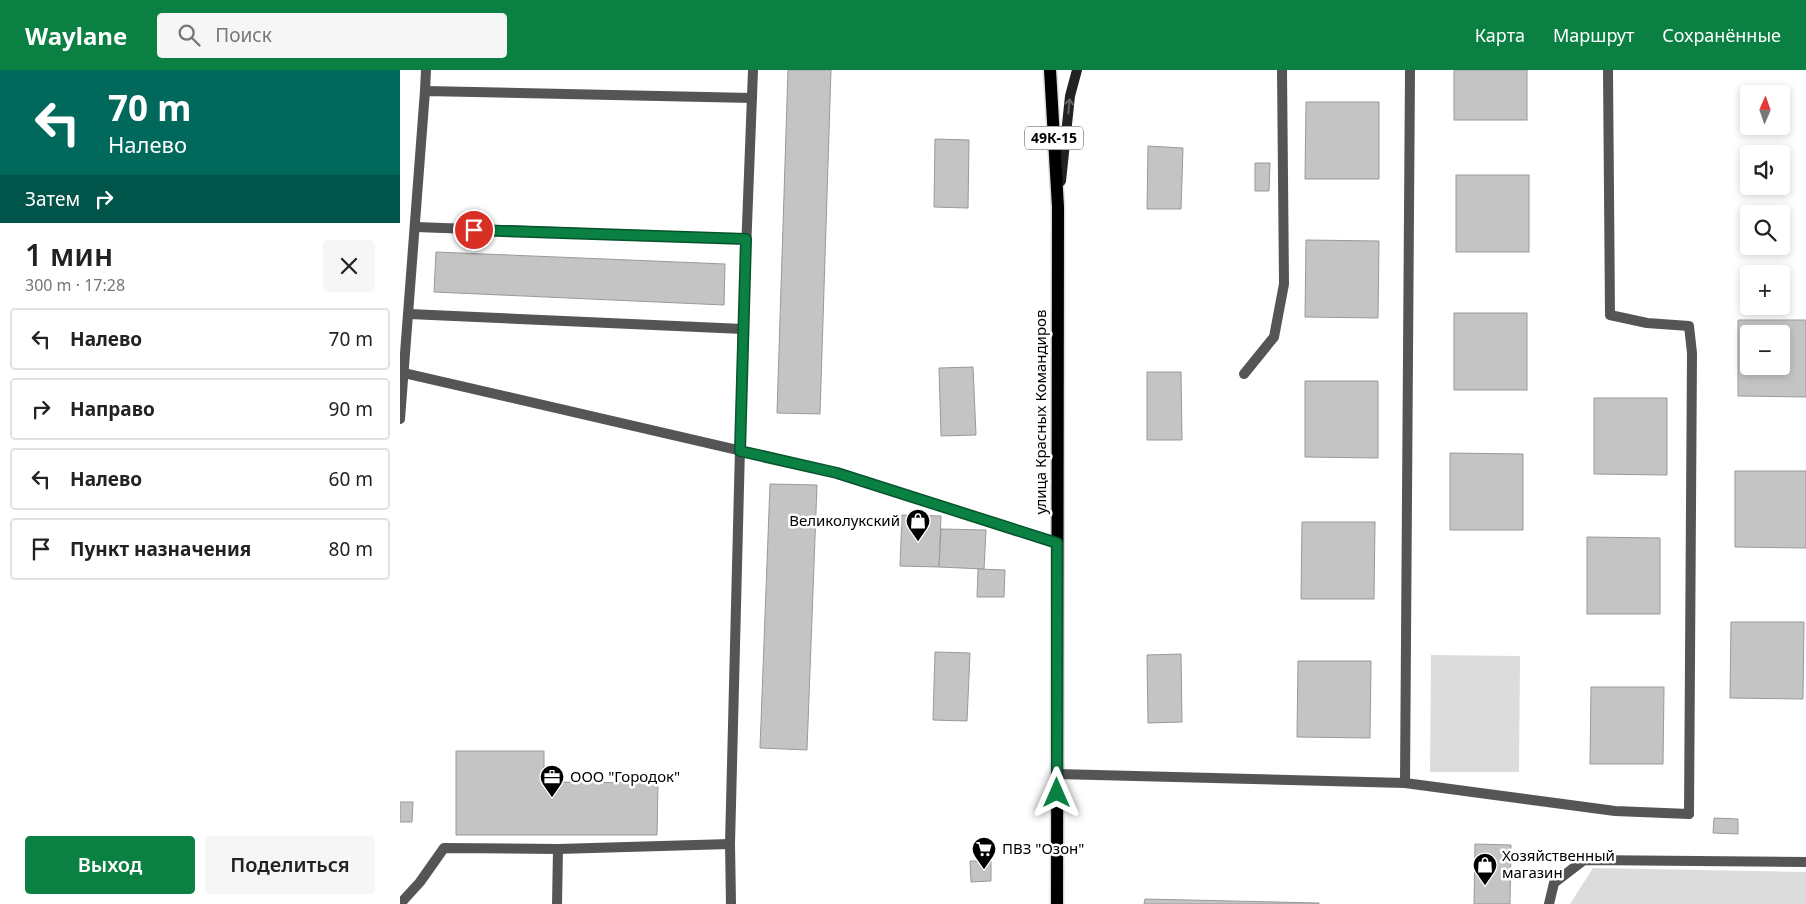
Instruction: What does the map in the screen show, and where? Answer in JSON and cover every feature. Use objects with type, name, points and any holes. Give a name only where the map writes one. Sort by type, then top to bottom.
[{"type":"main road","name":"улица Красных Командиров","points":[[1050,70],[1058,207],[1057,904]]},
{"type":"main road","points":[[1058,207],[1070,96],[1077,70]]},
{"type":"street","points":[[400,419],[416,227],[426,70]]},
{"type":"street","points":[[731,904],[730,844],[743,329],[753,70]]},
{"type":"street","points":[[1244,374],[1274,337],[1284,284],[1282,70]]},
{"type":"street","points":[[1405,782],[1410,70]]},
{"type":"street","points":[[1057,774],[1405,782],[1615,811],[1688,814],[1692,363],[1689,326],[1647,323],[1610,315],[1608,70]]},
{"type":"street","points":[[425,91],[752,98]]},
{"type":"street","points":[[416,227],[746,239]]},
{"type":"street","points":[[409,314],[743,329]]},
{"type":"street","points":[[403,372],[837,473],[1057,543]]},
{"type":"street","points":[[400,904],[420,882],[444,848],[558,849],[730,844]]},
{"type":"street","points":[[557,904],[558,849]]},
{"type":"street","points":[[1549,904],[1554,883],[1584,860],[1806,862]]},
{"type":"shaded area","points":[[1431,655],[1520,656],[1519,772],[1430,772]]},
{"type":"shaded area","points":[[1593,868],[1806,872],[1806,904],[1570,904]]},
{"type":"building","points":[[788,70],[831,70],[820,414],[777,413]]},
{"type":"building","points":[[1454,70],[1527,70],[1527,120],[1454,120]]},
{"type":"building","points":[[1306,102],[1379,102],[1379,179],[1305,179]]},
{"type":"building","points":[[935,139],[969,140],[968,208],[934,207]]},
{"type":"building","points":[[1148,146],[1183,148],[1181,209],[1147,209]]},
{"type":"building","points":[[1255,163],[1270,163],[1269,191],[1255,191]]},
{"type":"building","points":[[1456,175],[1529,175],[1529,252],[1456,252]]},
{"type":"building","points":[[1306,240],[1379,241],[1378,318],[1305,317]]},
{"type":"building","points":[[436,252],[725,264],[724,305],[434,292]]},
{"type":"building","points":[[1454,313],[1527,313],[1527,390],[1454,390]]},
{"type":"building","points":[[1738,320],[1806,320],[1806,397],[1738,396]]},
{"type":"building","points":[[973,367],[976,435],[941,436],[939,368]]},
{"type":"building","points":[[1147,372],[1181,372],[1182,440],[1147,440]]},
{"type":"building","points":[[1305,381],[1378,381],[1378,458],[1305,457]]},
{"type":"building","points":[[1594,398],[1667,398],[1667,475],[1594,474]]},
{"type":"building","points":[[1450,453],[1523,454],[1523,530],[1450,530]]},
{"type":"building","points":[[1735,471],[1806,471],[1806,548],[1735,547]]},
{"type":"building","points":[[770,484],[817,485],[807,750],[760,748]]},
{"type":"building","points":[[902,515],[941,516],[939,567],[900,566]]},
{"type":"building","points":[[1302,522],[1375,522],[1374,599],[1301,599]]},
{"type":"building","points":[[941,529],[986,530],[984,569],[939,567]]},
{"type":"building","points":[[1587,537],[1660,538],[1660,614],[1587,614]]},
{"type":"building","points":[[978,569],[1005,570],[1004,597],[977,597]]},
{"type":"building","points":[[1731,622],[1804,622],[1803,699],[1730,698]]},
{"type":"building","points":[[935,652],[970,653],[967,721],[933,720]]},
{"type":"building","points":[[1181,654],[1182,722],[1148,723],[1147,655]]},
{"type":"building","points":[[1298,661],[1371,661],[1370,738],[1297,737]]},
{"type":"building","points":[[1591,687],[1664,687],[1663,764],[1590,764]]},
{"type":"building","points":[[456,751],[544,751],[544,782],[658,783],[657,835],[456,835]]},
{"type":"building","points":[[400,802],[413,802],[412,822],[400,822]]},
{"type":"building","points":[[1714,818],[1738,819],[1738,834],[1713,833]]},
{"type":"building","points":[[1475,844],[1511,845],[1510,904],[1474,904]]},
{"type":"building","points":[[970,861],[991,861],[991,881],[971,882]]},
{"type":"building","points":[[1145,899],[1319,903],[1319,904],[1144,904]]},
{"type":"place","name":"Великолукский","points":[[918,542]]},
{"type":"place","name":"ООО \"Городок\"","points":[[552,798]]},
{"type":"place","name":"ПВЗ \"Озон\"","points":[[984,870]]},
{"type":"place","name":"Хозяйственный магазин","points":[[1485,886]]},
{"type":"route","points":[[474,230],[746,239],[740,451],[837,473],[1057,543],[1057,793]]}]
